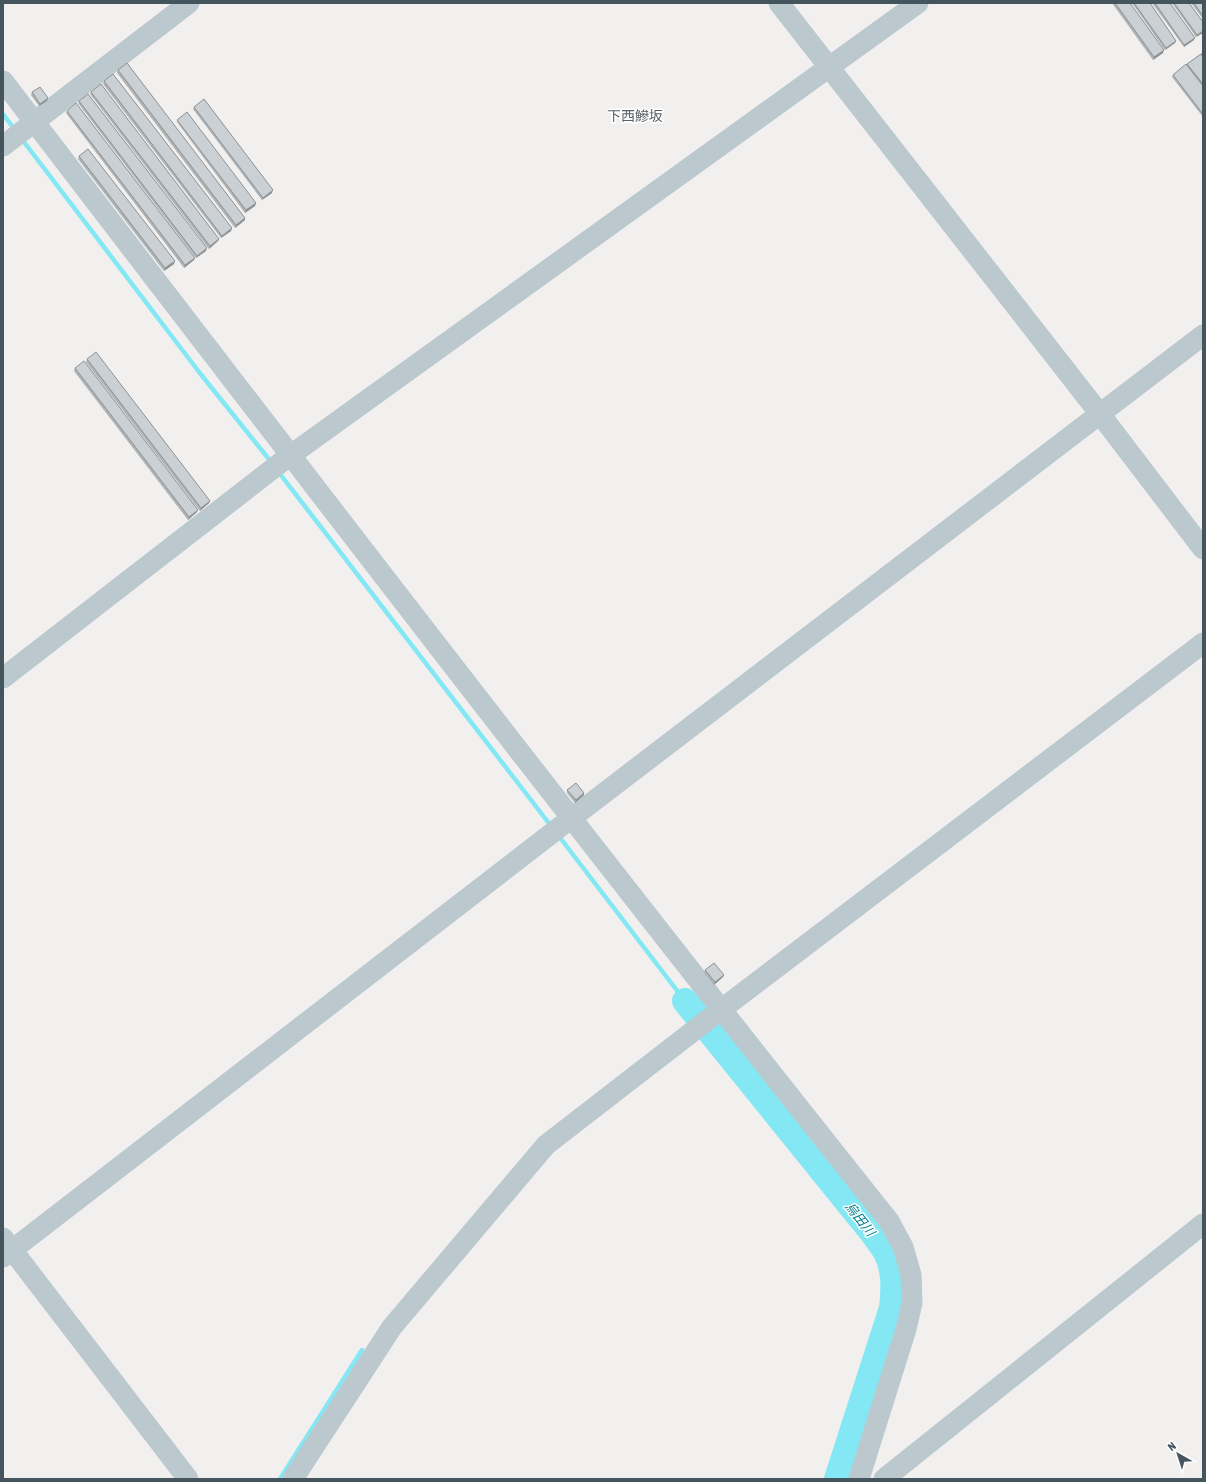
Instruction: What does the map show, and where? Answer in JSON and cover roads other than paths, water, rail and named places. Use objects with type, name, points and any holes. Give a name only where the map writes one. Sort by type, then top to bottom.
[{"type":"street","points":[[5,144],[190,3]]},
{"type":"street","points":[[779,3],[1100,414],[1203,549]]},
{"type":"street","points":[[3,678],[287,458],[918,3]]},
{"type":"street","points":[[3,81],[30,126],[568,821],[717,1012],[890,1221],[903,1247],[911,1275],[912,1303],[906,1329],[859,1479]]},
{"type":"street","points":[[188,1479],[6,1248],[546,838],[1203,335]]},
{"type":"street","points":[[293,1479],[392,1327],[528,1164],[546,1145],[717,1012],[1203,643]]},
{"type":"street","points":[[884,1479],[1203,1224]]},
{"type":"waterway","points":[[3,114],[15,130]]},
{"type":"waterway","points":[[21,138],[199,372],[272,463]]},
{"type":"waterway","points":[[277,470],[551,826]]},
{"type":"waterway","points":[[558,835],[685,1001]]},
{"type":"waterway","name":"烏田川","points":[[685,1001],[871,1231],[884,1249],[889,1259],[893,1280],[892,1308],[837,1479]]},
{"type":"waterway","points":[[280,1479],[362,1350]]},
{"type":"district","name":"下西鰺坂","points":[[635,116]]}]
